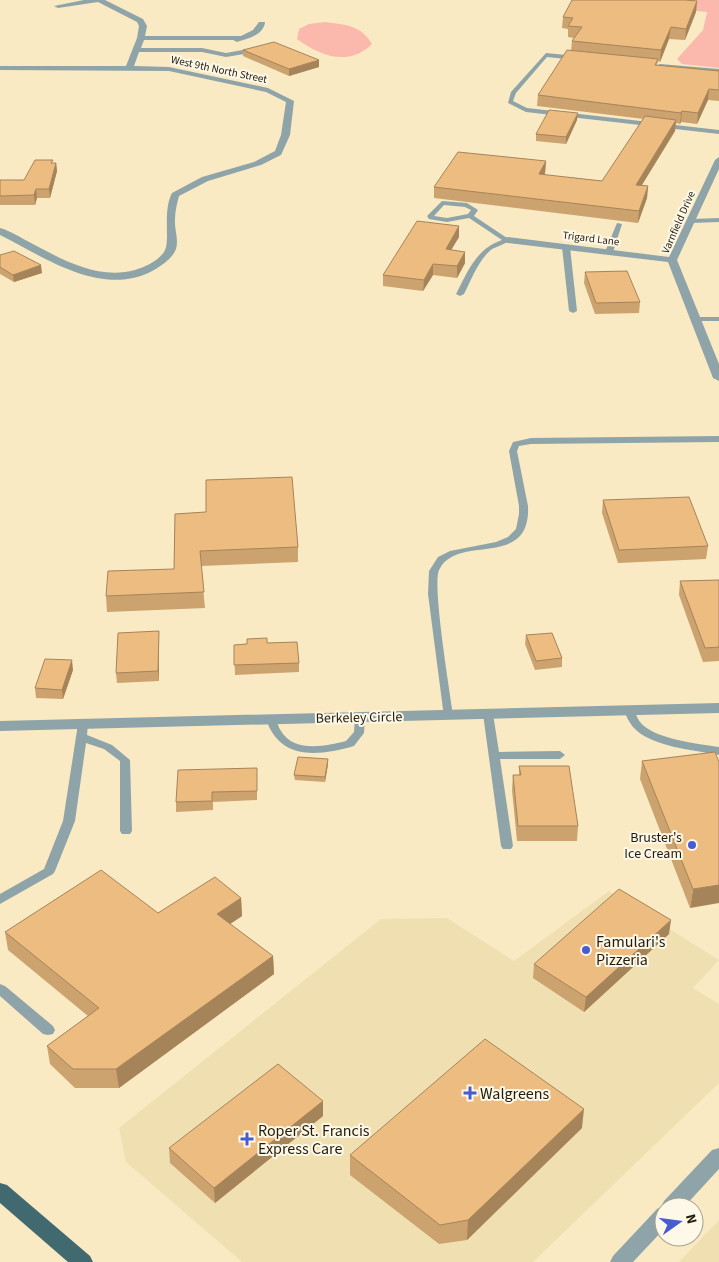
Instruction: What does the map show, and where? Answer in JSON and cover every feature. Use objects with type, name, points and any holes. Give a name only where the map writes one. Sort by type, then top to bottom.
[{"type":"main road","points":[[0,1191],[83,1262]]},
{"type":"street","points":[[58,6],[99,0],[140,21],[143,26],[141,38],[129,68]]},
{"type":"street","points":[[202,50],[246,38],[256,32],[262,24]]},
{"type":"street","points":[[141,38],[246,38]]},
{"type":"street","points":[[136,50],[202,50],[226,55],[259,49]]},
{"type":"street","name":"West 9th North Street","points":[[0,68],[129,68],[182,71],[268,90],[290,101],[284,138],[278,153],[255,164],[215,175],[193,184],[175,195],[170,217],[172,242],[169,253],[153,266],[133,275],[105,276],[86,273],[0,231]]},
{"type":"street","name":"Varnfield Drive","points":[[719,160],[716,176],[672,260],[719,378]]},
{"type":"street","name":"Trigard Lane","points":[[507,240],[672,260]]},
{"type":"street","name":"Berkeley Circle","points":[[0,726],[82,731],[271,719],[719,708]]},
{"type":"street","points":[[680,1197],[719,1156]]},
{"type":"street","points":[[620,1262],[654,1226]]},
{"type":"lane","points":[[584,59],[546,55],[513,93],[510,102],[526,110],[719,132]]},
{"type":"lane","points":[[651,65],[719,71]]},
{"type":"lane","points":[[470,216],[475,210],[473,207],[445,202],[442,202],[430,216],[431,218],[447,220],[470,216],[507,240]]},
{"type":"lane","points":[[692,220],[719,220]]},
{"type":"lane","points":[[609,252],[619,224]]},
{"type":"lane","points":[[460,294],[483,251],[493,244],[507,240]]},
{"type":"lane","points":[[566,247],[573,311]]},
{"type":"lane","points":[[696,319],[719,319]]},
{"type":"lane","points":[[448,714],[434,598],[434,572],[442,559],[456,552],[503,544],[515,537],[522,527],[524,514],[513,450],[516,444],[531,441],[719,439]]},
{"type":"lane","points":[[629,710],[638,726],[662,739],[682,746],[719,750]]},
{"type":"lane","points":[[488,714],[507,846]]},
{"type":"lane","points":[[271,719],[276,734],[288,744],[320,749],[350,744],[359,733],[360,717]]},
{"type":"lane","points":[[0,900],[49,870],[69,821],[82,731],[108,746],[125,760],[126,831]]},
{"type":"lane","points":[[494,756],[560,755]]},
{"type":"lane","points":[[0,990],[48,1030]]},
{"type":"shaded area","points":[[582,0],[719,0],[719,68],[682,64],[677,59],[703,30],[707,12]]},
{"type":"shaded area","points":[[325,22],[358,29],[372,44],[363,51],[344,57],[325,54],[297,39],[299,29],[309,24]]},
{"type":"shaded area","points":[[609,891],[719,960],[693,988],[719,1004],[719,1083],[533,1262],[242,1262],[126,1162],[119,1128],[381,919],[447,918],[514,961]]},
{"type":"shaded area","points":[[719,1220],[719,1262],[679,1262],[693,1247],[704,1247],[704,1236]]},
{"type":"building","points":[[572,0],[697,1],[686,29],[671,27],[661,50],[572,41],[582,27],[568,26],[573,18],[563,17]]},
{"type":"building","points":[[274,42],[319,60],[289,69],[243,50]]},
{"type":"building","points":[[567,50],[658,59],[655,65],[719,71],[719,90],[709,89],[698,113],[682,111],[681,113],[538,95]]},
{"type":"building","points":[[549,110],[578,113],[566,137],[536,134]]},
{"type":"building","points":[[645,116],[676,120],[636,185],[648,186],[639,211],[434,187],[458,152],[546,161],[539,174],[602,181]]},
{"type":"building","points":[[35,160],[53,160],[51,163],[56,163],[49,189],[36,189],[34,195],[0,196],[0,180],[24,180]]},
{"type":"building","points":[[417,221],[459,226],[446,249],[465,252],[457,266],[433,264],[424,280],[383,275]]},
{"type":"building","points":[[14,251],[41,265],[13,275],[0,267],[0,255]]},
{"type":"building","points":[[627,271],[640,302],[596,303],[585,272]]},
{"type":"building","points":[[292,477],[298,547],[200,551],[204,592],[106,596],[108,571],[174,569],[175,514],[206,512],[206,480]]},
{"type":"building","points":[[689,497],[708,546],[619,550],[603,500]]},
{"type":"building","points":[[719,580],[719,647],[705,648],[680,581]]},
{"type":"building","points":[[159,631],[158,671],[116,673],[118,633]]},
{"type":"building","points":[[552,633],[562,658],[536,661],[526,635]]},
{"type":"building","points":[[267,638],[267,643],[297,642],[299,663],[234,665],[234,645],[247,644],[247,639]]},
{"type":"building","points":[[45,659],[72,660],[62,690],[35,688]]},
{"type":"building","name":"Bruster's Ice Cream","points":[[715,752],[719,762],[719,885],[693,889],[642,761]]},
{"type":"building","points":[[298,757],[328,759],[325,777],[294,775]]},
{"type":"building","points":[[519,766],[569,766],[578,826],[518,826],[513,775],[521,775]]},
{"type":"building","points":[[257,768],[257,791],[212,792],[212,801],[176,802],[178,770]]},
{"type":"building","points":[[101,870],[158,913],[215,877],[241,898],[217,914],[273,956],[116,1069],[73,1069],[47,1046],[99,1008],[5,932]]},
{"type":"building","points":[[619,889],[671,920],[586,997],[534,964]]},
{"type":"building","name":"Walgreens","points":[[485,1039],[584,1109],[468,1220],[440,1225],[350,1155]]},
{"type":"building","name":"Roper St. Francis Express Care","points":[[278,1064],[323,1101],[214,1188],[169,1148]]},
{"type":"place","name":"Bruster's Ice Cream","points":[[692,845]]},
{"type":"place","name":"Famulari's Pizzeria","points":[[586,950]]},
{"type":"place","name":"Walgreens","points":[[470,1093]]},
{"type":"place","name":"Roper St. Francis Express Care","points":[[247,1139]]}]
